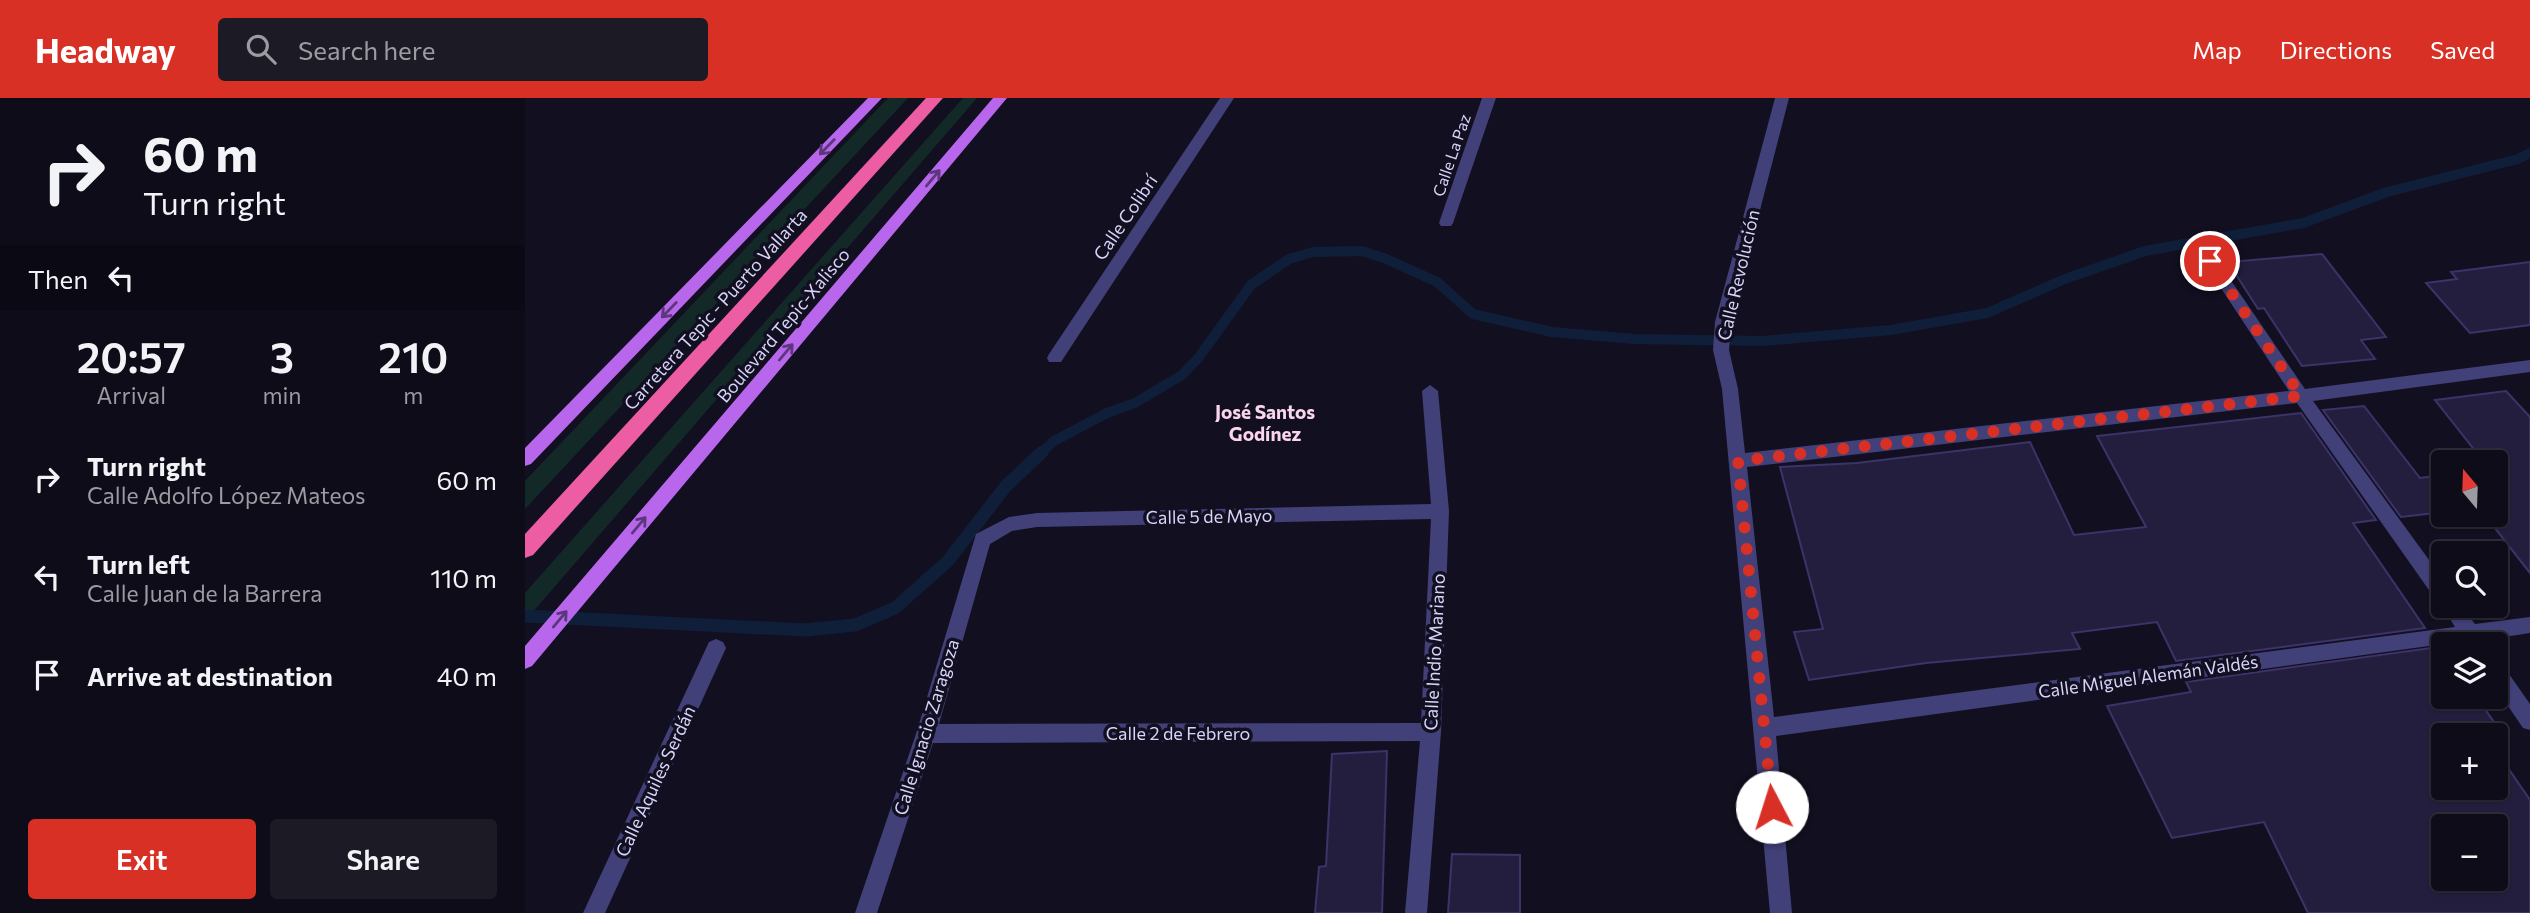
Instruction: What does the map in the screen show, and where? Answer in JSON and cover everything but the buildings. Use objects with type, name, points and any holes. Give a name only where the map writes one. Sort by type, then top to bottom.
[{"type":"highway","name":"Carretera Tepic - Puerto Vallarta","points":[[525,549],[936,98]]},
{"type":"main road","points":[[525,459],[875,98]]},
{"type":"main road","name":"Boulevard Tepic-Xalisco","points":[[525,660],[1000,98]]},
{"type":"street","name":"Calle Colibrí","points":[[1055,358],[1227,98]]},
{"type":"street","name":"Calle La Paz","points":[[1445,223],[1489,98]]},
{"type":"street","name":"Calle Revolución","points":[[1781,98],[1723,322],[1721,350],[1730,390],[1738,461],[1781,913]]},
{"type":"street","points":[[2210,261],[2301,396],[2431,577]]},
{"type":"street","points":[[1738,461],[2301,396],[2530,366]]},
{"type":"street","name":"Calle Indio Mariano","points":[[1416,913],[1431,732],[1440,511],[1430,391]]},
{"type":"street","name":"Calle 5 de Mayo","points":[[982,539],[1009,524],[1037,520],[1440,511]]},
{"type":"street","name":"Calle Ignacio Zaragoza","points":[[866,913],[926,734],[982,539]]},
{"type":"street","name":"Calle Miguel Alemán Valdés","points":[[2500,632],[2530,625]]},
{"type":"street","name":"Calle Miguel Alemán Valdés","points":[[1765,727],[2431,643]]},
{"type":"street","name":"Calle Aquiles Serdán","points":[[594,913],[716,648]]},
{"type":"street","points":[[2508,689],[2530,721]]},
{"type":"street","name":"Calle 2 de Febrero","points":[[926,734],[1431,732]]},
{"type":"green space","points":[[888,98],[908,98],[525,509],[525,481]]},
{"type":"green space","points":[[963,98],[977,98],[525,621],[525,593]]},
{"type":"waterway","points":[[1040,454],[1054,441],[1107,413],[1135,403],[1182,375],[1199,357],[1251,285],[1289,259],[1313,252],[1362,251],[1384,258],[1437,282],[1473,314],[1552,332],[1635,339],[1762,341],[1891,330],[1987,313],[2065,279],[2145,251],[2303,223],[2387,192],[2518,159],[2530,153]]},
{"type":"waterway","points":[[525,616],[805,630],[855,625],[895,608],[947,562],[1006,486],[1042,452]]},
{"type":"district","name":"José Santos Godínez","points":[[1265,422]]},
{"type":"route","points":[[1772,807],[1738,461],[2301,396],[2210,261]]}]
